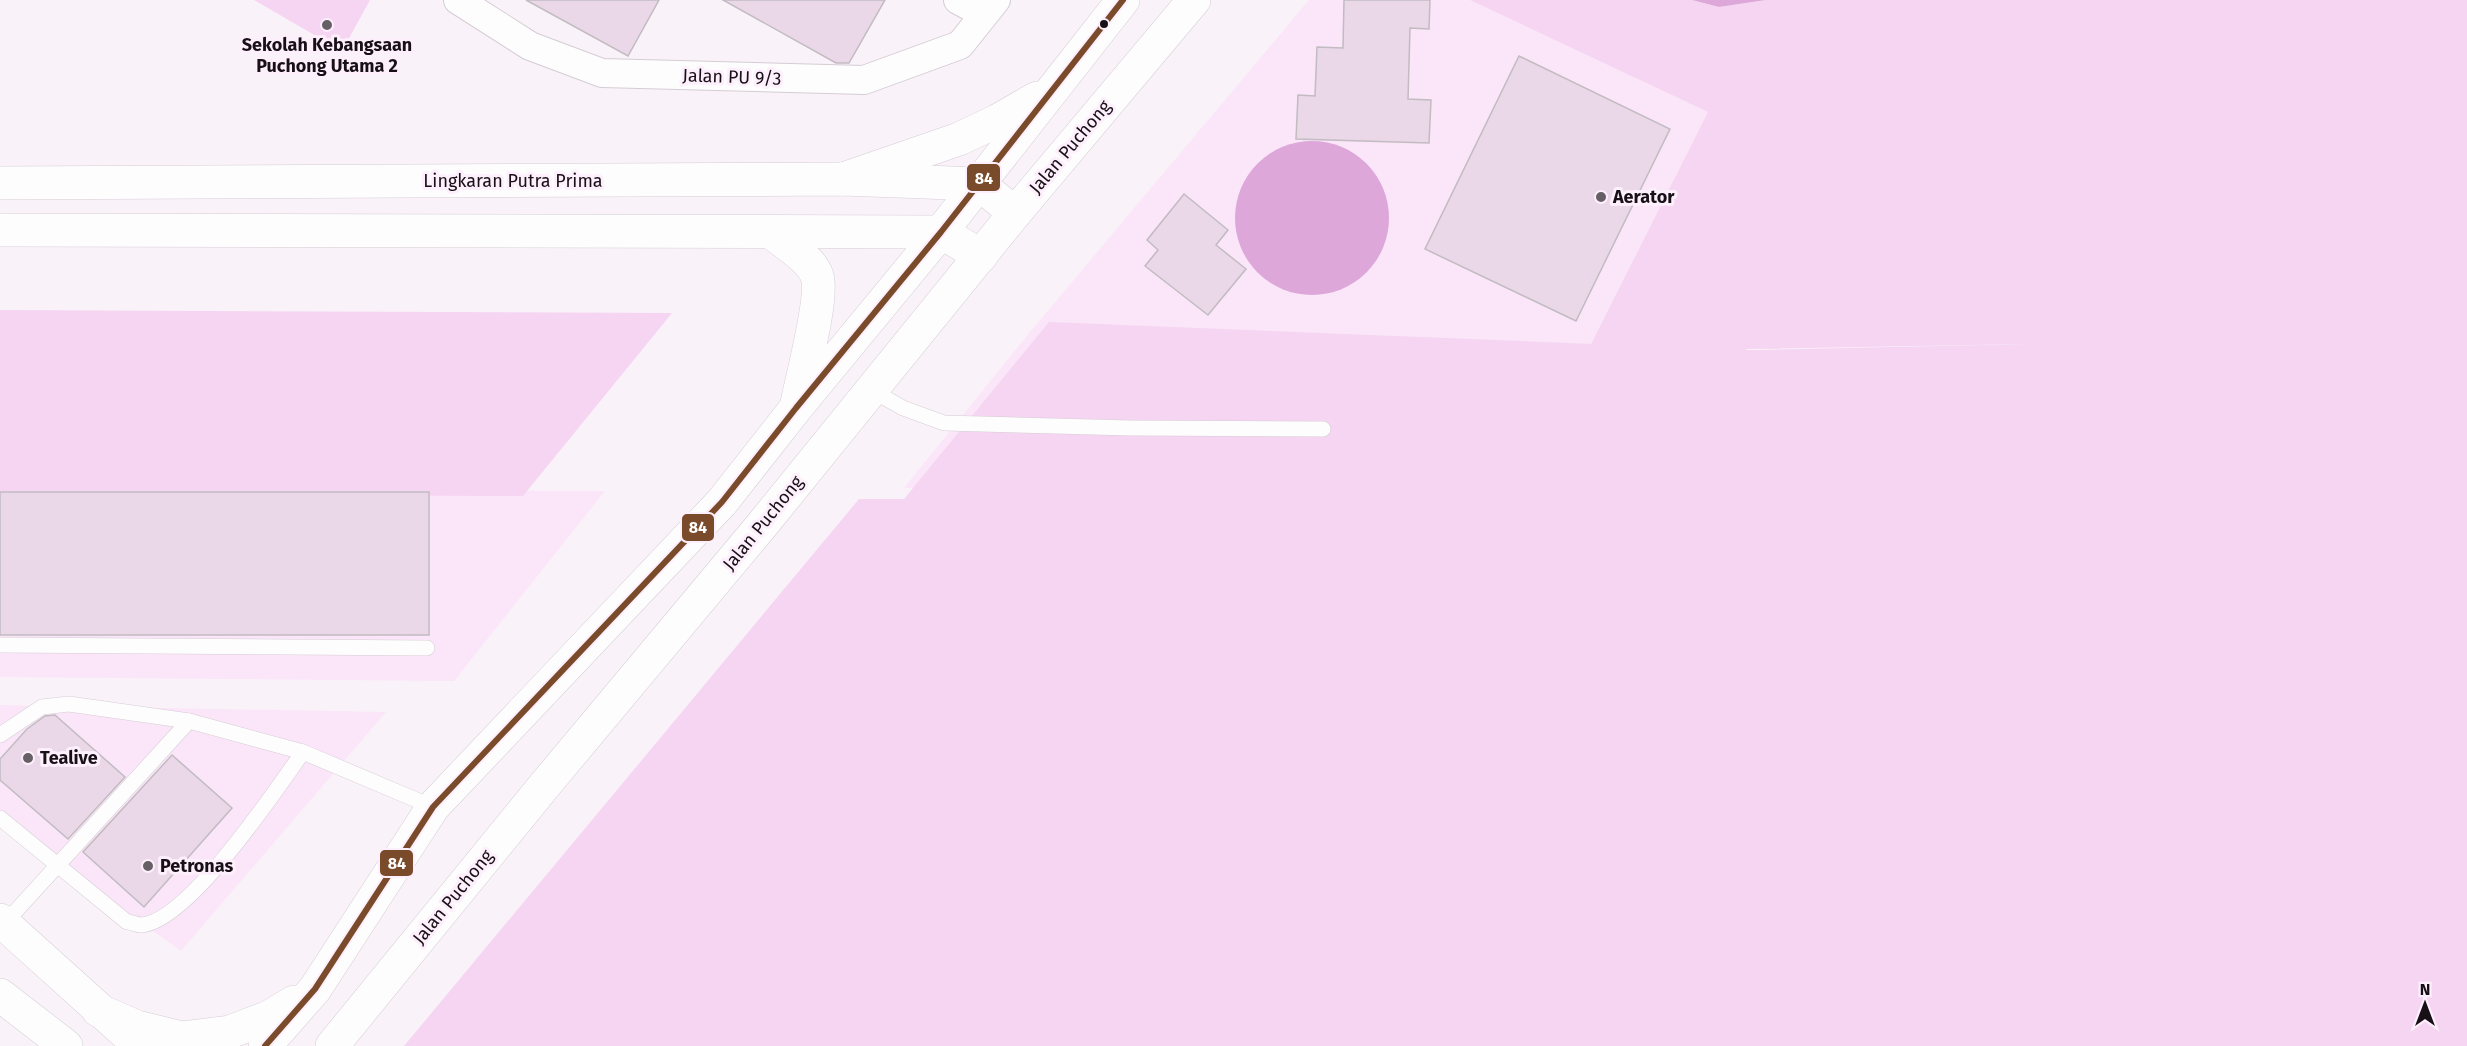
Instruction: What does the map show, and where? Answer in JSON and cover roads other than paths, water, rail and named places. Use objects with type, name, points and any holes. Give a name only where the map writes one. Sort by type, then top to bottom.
[{"type":"main road","points":[[265,1046],[315,989],[433,807],[722,502],[941,232],[1123,0]]},
{"type":"main road","name":"Jalan Puchong","points":[[332,1046],[1015,213],[1194,0]]},
{"type":"main road","points":[[843,179],[959,139],[997,121],[1050,91]]},
{"type":"main road","name":"Lingkaran Putra Prima","points":[[0,183],[843,179],[979,184]]},
{"type":"main road","points":[[979,184],[1015,213]]},
{"type":"main road","points":[[0,230],[941,232],[981,256]]},
{"type":"main road","points":[[771,232],[808,262],[818,276],[819,297],[796,408]]},
{"type":"main road","points":[[2,922],[140,1046]]},
{"type":"main road","points":[[98,1010],[137,1027],[182,1038],[230,1032],[269,1017],[315,989]]},
{"type":"main road","points":[[0,995],[66,1046]]},
{"type":"street","name":"Jalan PU 9/3","points":[[458,0],[530,46],[602,73],[864,80],[960,45],[990,7]]},
{"type":"street","points":[[958,0],[990,7]]},
{"type":"lane","points":[[871,390],[903,408],[944,423],[1131,428],[1323,429]]},
{"type":"lane","points":[[0,645],[427,648]]},
{"type":"lane","points":[[0,735],[42,707],[69,704],[189,721],[303,752],[433,807]]},
{"type":"lane","points":[[2,922],[189,721]]},
{"type":"lane","points":[[0,818],[128,922],[142,925],[167,914],[194,892],[242,837],[303,752]]},
{"type":"place","name":"Sekolah Kebangsaan Puchong Utama 2","points":[[327,25]]},
{"type":"place","name":"Aerator","points":[[1601,197]]},
{"type":"place","name":"Tealive","points":[[28,758]]},
{"type":"place","name":"Petronas","points":[[148,866]]}]
